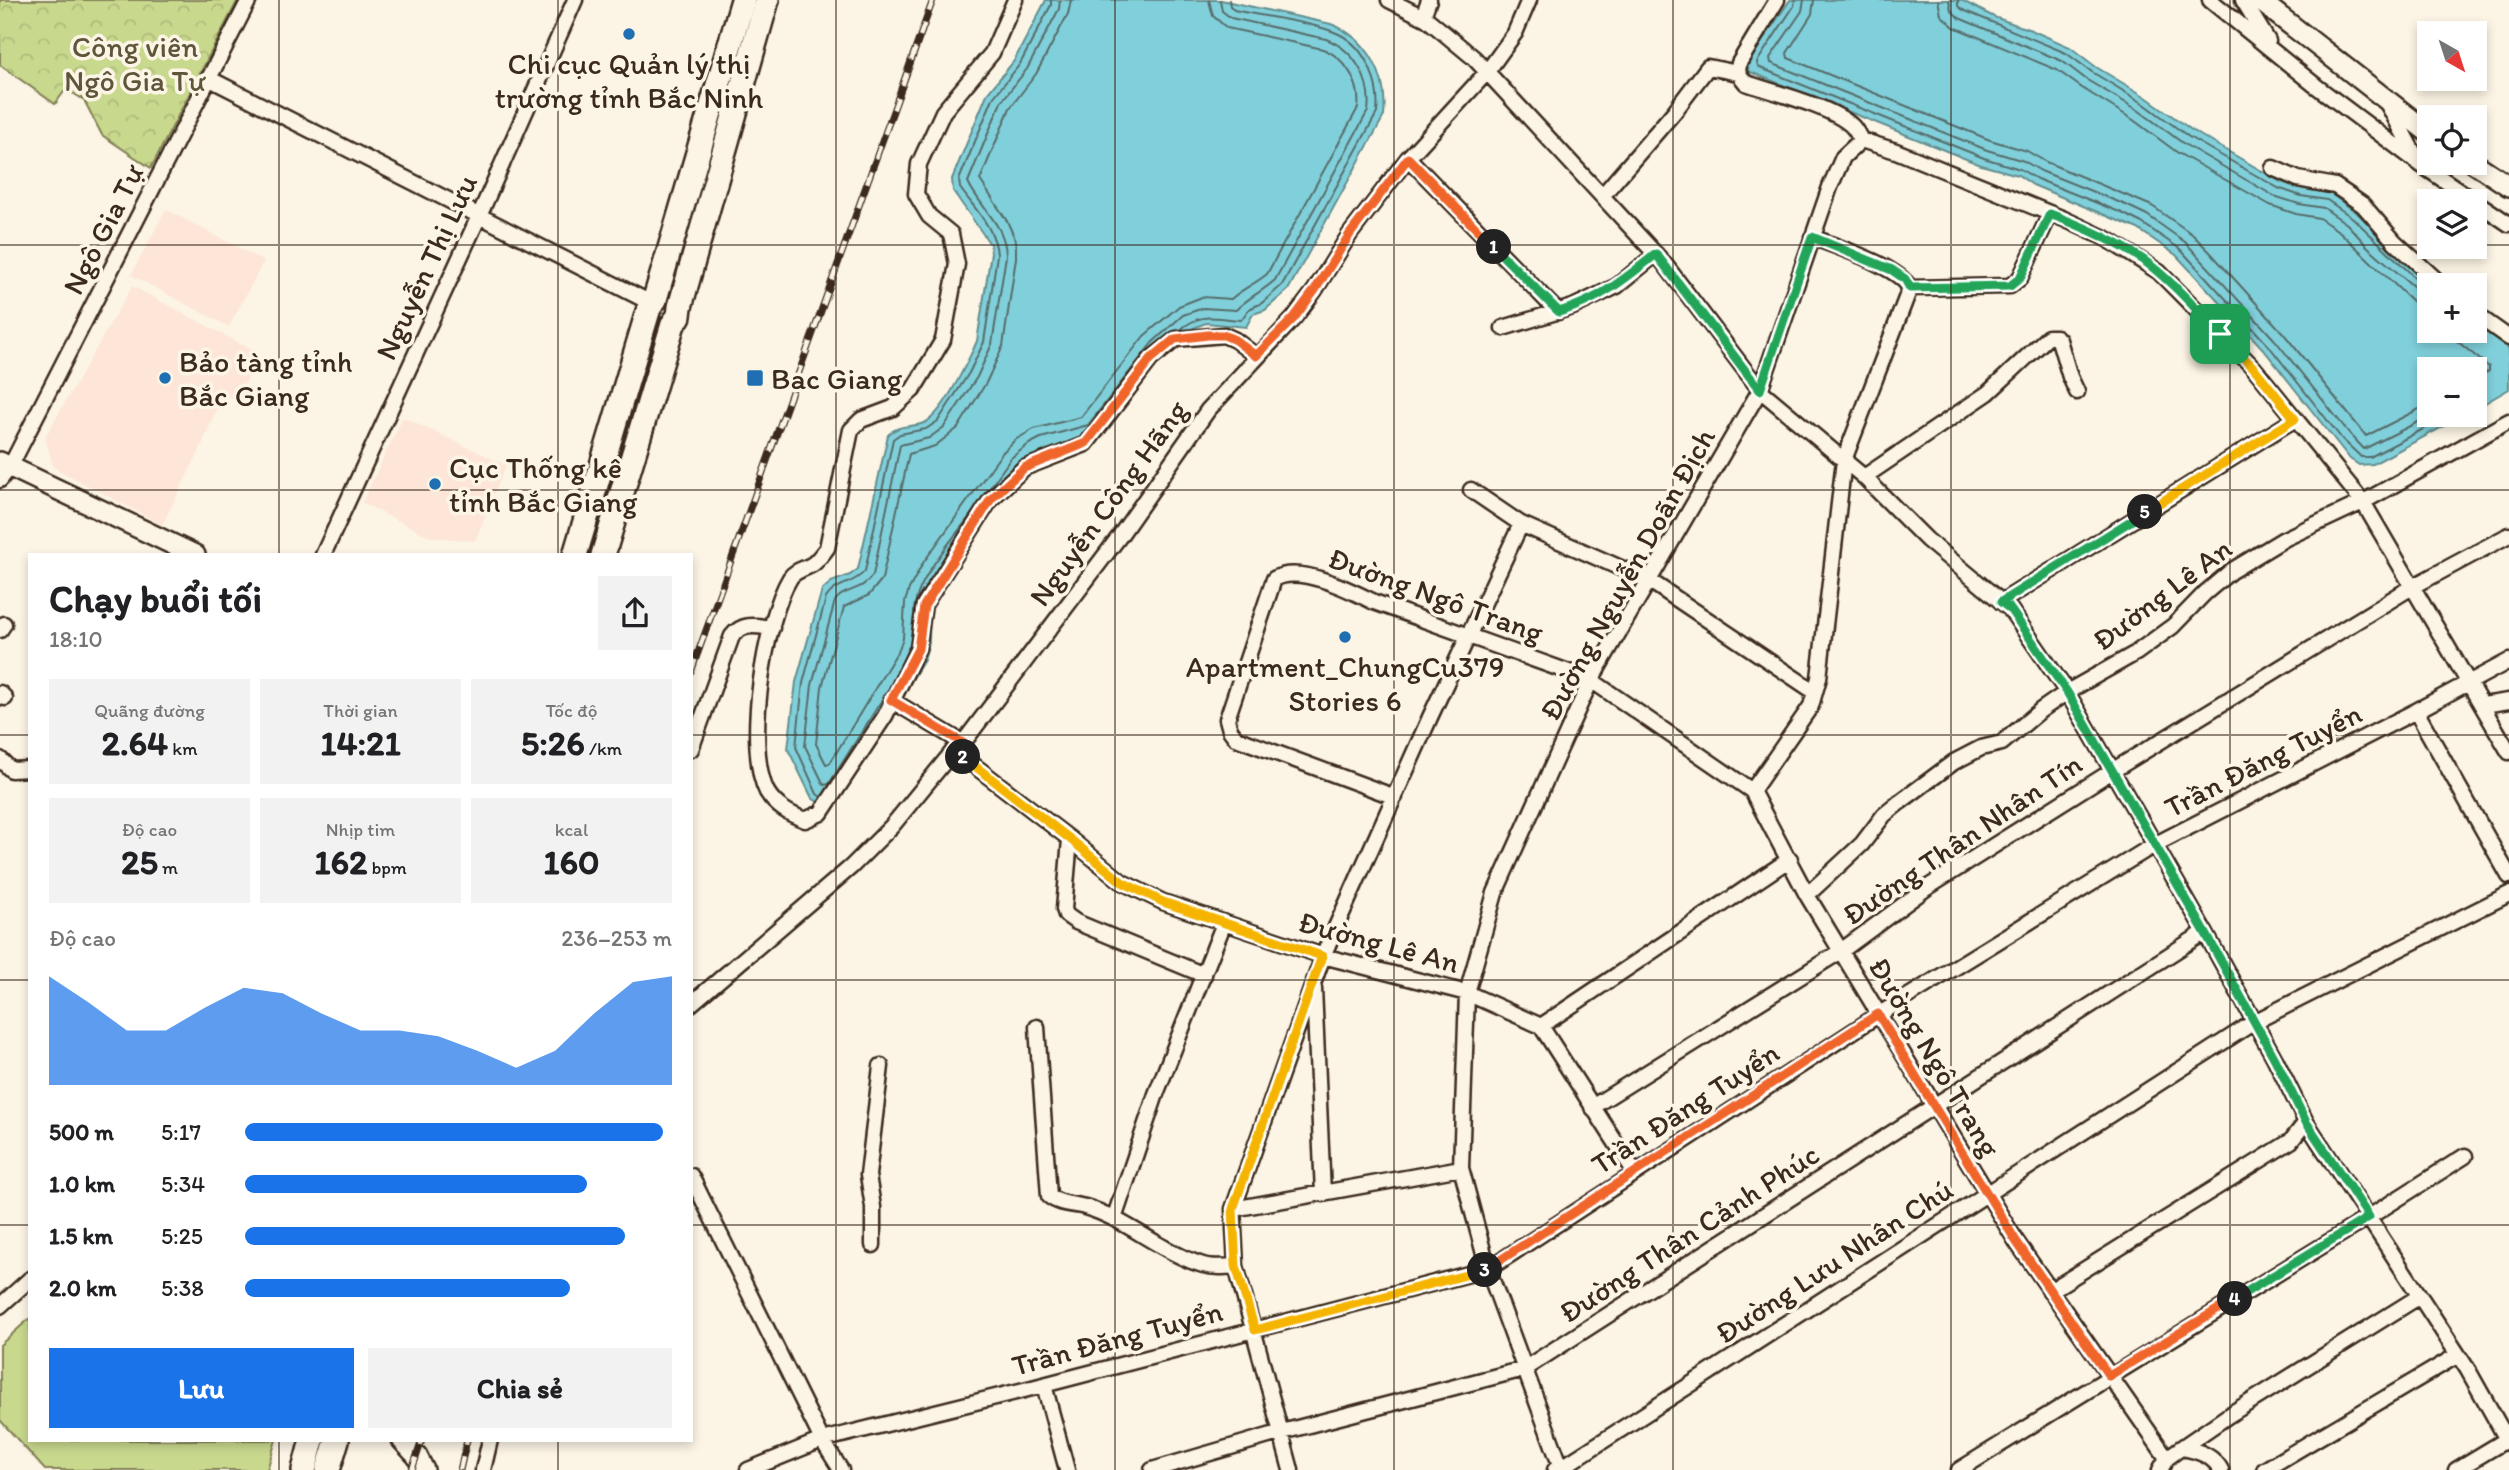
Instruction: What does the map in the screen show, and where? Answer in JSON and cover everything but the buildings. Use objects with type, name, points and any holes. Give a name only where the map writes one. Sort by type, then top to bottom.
[{"type":"main road","points":[[576,553],[743,0]]},
{"type":"main road","points":[[604,553],[767,0]]},
{"type":"main road","points":[[652,305],[669,296],[674,298],[676,315]]},
{"type":"main road","points":[[304,1470],[311,1442]]},
{"type":"main road","points":[[328,1470],[336,1442]]},
{"type":"street","name":"Ngô Gia Tự","points":[[3,470],[249,0]]},
{"type":"street","name":"Nguyễn Thị Lưu","points":[[324,553],[480,215],[575,0]]},
{"type":"street","points":[[1015,0],[992,53],[943,112],[919,164],[916,194],[929,216],[951,234],[957,264],[943,340],[913,390],[893,408],[861,420],[851,430],[827,548],[814,563],[793,573],[782,593],[772,628],[758,703],[756,731],[759,765],[768,792],[784,811],[805,820],[821,813],[885,716],[918,649],[924,606],[991,499],[1024,468],[1086,443],[1151,359],[1175,339],[1224,335],[1256,356]]},
{"type":"street","points":[[1389,0],[1423,16],[1474,58],[1656,254],[1760,390],[1864,477],[1927,540],[2010,609],[2067,692],[2205,932],[2275,1059],[2306,1122],[2458,1355],[2508,1442],[2456,1470]]},
{"type":"street","points":[[1423,16],[1429,0]]},
{"type":"street","name":"Nguyễn Công Hãng","points":[[693,1002],[851,867],[892,826],[958,746],[1119,537],[1208,410],[1301,309],[1350,234],[1408,158],[1487,72],[1515,33],[1529,0]]},
{"type":"street","points":[[1777,0],[1738,63],[1738,73],[1746,83],[1822,109],[1845,121],[1861,140],[1896,151],[2107,239],[2158,272],[2254,368],[2363,502],[2509,752]]},
{"type":"street","points":[[2210,0],[2417,162]]},
{"type":"street","points":[[2243,0],[2273,51]]},
{"type":"street","points":[[2259,0],[2417,124]]},
{"type":"street","points":[[1602,196],[1708,67],[1738,73]]},
{"type":"street","points":[[210,79],[652,305]]},
{"type":"street","points":[[2384,98],[2417,158]]},
{"type":"street","name":"Đường Nguyễn Doãn Địch","points":[[1560,1469],[1488,1269],[1461,1168],[1467,993],[1495,893],[1591,680],[1760,390],[1812,237],[1843,158],[1861,140]]},
{"type":"street","points":[[1408,158],[1559,312]]},
{"type":"street","points":[[2273,167],[2298,179],[2335,186],[2347,194],[2363,205],[2395,242],[2429,273]]},
{"type":"street","points":[[2487,172],[2509,186]]},
{"type":"street","points":[[2436,175],[2509,224]]},
{"type":"street","points":[[1910,288],[2010,286],[2020,278],[2050,214]]},
{"type":"street","points":[[1812,237],[1892,270],[1905,279],[1910,288]]},
{"type":"street","points":[[1503,328],[1573,307],[1617,286],[1656,254]]},
{"type":"street","points":[[1752,791],[1811,706],[1819,678],[1843,460],[1910,288]]},
{"type":"street","points":[[2487,322],[2509,338]]},
{"type":"street","points":[[1864,477],[1988,393],[2048,337],[2056,337],[2059,340],[2077,392]]},
{"type":"street","points":[[2001,602],[2295,419]]},
{"type":"street","name":"Đường Lê An","points":[[1807,895],[1862,844],[1884,815],[1899,802],[1954,762],[1981,748],[2002,743],[2067,692],[2136,653],[2173,626],[2231,571],[2284,539],[2363,502],[2509,421]]},
{"type":"street","points":[[3,470],[190,553]]},
{"type":"street","points":[[1471,490],[1521,524],[1650,581],[1815,692]]},
{"type":"street","points":[[1292,1470],[1236,1266],[1233,1209],[1322,956],[1521,524]]},
{"type":"street","name":"Đường Thân Nhân Tín","points":[[1592,1107],[1841,951],[1925,889],[2112,771],[2412,587],[2509,535]]},
{"type":"street","name":"Đường Ngô Trang","points":[[1395,797],[1236,738],[1230,730],[1227,719],[1274,579],[1283,574],[1299,574],[1591,680],[1752,791],[1807,895],[2016,1241],[2109,1376],[2163,1464]]},
{"type":"street","points":[[693,743],[732,636],[748,625],[772,628]]},
{"type":"street","name":"Trần Đăng Tuyển","points":[[748,1470],[822,1440],[1488,1269],[1634,1171],[1878,1014],[2154,845],[2509,661]]},
{"type":"street","name":"Đường Lê An","points":[[891,700],[958,746],[1122,882],[1163,902],[1322,956],[1467,993],[1541,1026]]},
{"type":"street","points":[[2483,705],[2509,701]]},
{"type":"street","points":[[2416,711],[2509,876]]},
{"type":"street","points":[[0,759],[11,770],[28,769]]},
{"type":"street","points":[[1070,839],[1063,904],[1066,915],[1082,925],[1204,975]]},
{"type":"street","points":[[1634,1171],[1541,1026],[1790,859]]},
{"type":"street","name":"Đường Lưu Nhân Chú","points":[[1560,1469],[2254,1022],[2509,894]]},
{"type":"street","points":[[1114,1219],[1156,1094],[1224,923]]},
{"type":"street","name":"Đường Thân Cảnh Phúc","points":[[1153,1470],[1282,1432],[1524,1369],[2205,932]]},
{"type":"street","points":[[1314,980],[1323,1194]]},
{"type":"street","points":[[1037,1027],[1049,1196],[1114,1219],[1196,1263],[1213,1267],[1236,1266]]},
{"type":"street","points":[[873,1245],[873,1207],[868,1175],[881,1066]]},
{"type":"street","points":[[2050,1291],[2291,1141],[2306,1122]]},
{"type":"street","points":[[1959,1470],[2465,1156]]},
{"type":"street","points":[[1233,1209],[1461,1168]]},
{"type":"street","points":[[693,1180],[822,1440],[841,1470]]},
{"type":"street","points":[[0,1306],[28,1281]]},
{"type":"street","points":[[2163,1464],[2181,1448],[2229,1415],[2420,1296]]},
{"type":"street","points":[[2264,1470],[2458,1355]]},
{"type":"street","points":[[1044,1385],[1067,1470]]},
{"type":"street","points":[[404,1442],[424,1470]]},
{"type":"street","points":[[483,1470],[490,1442]]},
{"type":"street","points":[[2181,1448],[2200,1452],[2215,1461],[2221,1470]]},
{"type":"shaded area","points":[[166,209],[264,261],[229,327],[131,275]]},
{"type":"shaded area","points":[[132,286],[260,354],[237,400],[223,394],[199,452],[162,525],[53,467],[45,437]]},
{"type":"shaded area","name":"Cục Thống kê tỉnh Bắc Giang","points":[[403,417],[506,465],[475,541],[431,537],[362,503]]},
{"type":"green space","name":"Công viên Ngô Gia Tự","points":[[0,0],[238,0],[151,168],[102,135],[84,100],[66,89],[55,104],[0,65]]},
{"type":"green space","points":[[28,1320],[28,1442],[275,1442],[267,1470],[45,1470],[0,1420],[0,1345]]},
{"type":"water","points":[[1046,0],[1221,0],[1331,24],[1356,39],[1373,61],[1383,87],[1384,116],[1288,290],[1265,310],[1253,314],[1246,327],[1206,323],[1193,328],[1164,353],[1103,431],[1023,469],[944,579],[930,608],[929,642],[924,660],[838,800],[821,804],[812,798],[788,749],[796,682],[822,590],[831,582],[858,569],[888,435],[900,428],[924,423],[938,411],[958,380],[977,341],[991,253],[990,244],[953,191],[952,179],[987,94],[1014,61]]},
{"type":"water","points":[[1790,0],[1961,0],[1994,17],[2031,30],[2070,47],[2193,131],[2281,182],[2330,193],[2357,213],[2420,273],[2417,273],[2417,343],[2487,343],[2487,329],[2509,349],[2509,389],[2487,402],[2487,357],[2417,357],[2417,427],[2442,427],[2373,464],[2359,465],[2350,459],[2264,350],[2176,255],[2138,229],[2033,185],[2018,175],[1981,165],[1748,71],[1749,61]]},
{"type":"railway","points":[[693,666],[933,0]]},
{"type":"railway","points":[[412,1470],[421,1442]]},
{"type":"railway","points":[[460,1470],[467,1442]]},
{"type":"place","name":"Chi cục Quản lý thị trường tỉnh Bắc Ninh","points":[[629,34]]},
{"type":"place","name":"Bảo tàng tỉnh Bắc Giang","points":[[165,378]]},
{"type":"place","name":"Bac Giang","points":[[755,378]]},
{"type":"place","name":"Cục Thống kê tỉnh Bắc Giang","points":[[435,484]]},
{"type":"place","name":"Apartment_ChungCu379 Stories 6","points":[[1345,637]]},
{"type":"route","points":[[1408,158],[1559,312],[1617,286],[1656,254],[1760,390],[1812,237],[1892,270],[1905,279],[1910,288],[2010,286],[2020,278],[2050,214],[2107,239],[2141,258],[2188,300],[2220,334],[2254,368],[2295,419],[2001,602],[2010,609],[2067,692],[2205,932],[2275,1059],[2306,1122],[2369,1217],[2109,1376],[2016,1241],[1878,1014],[1634,1171],[1488,1269],[1255,1330],[1236,1266],[1233,1209],[1322,956],[1163,902],[1122,882],[954,750],[963,743],[891,700],[918,649],[924,606],[991,499],[1024,468],[1060,456],[1086,443],[1151,359],[1175,339],[1224,335],[1256,356],[1294,318],[1350,234],[1408,158]]}]
